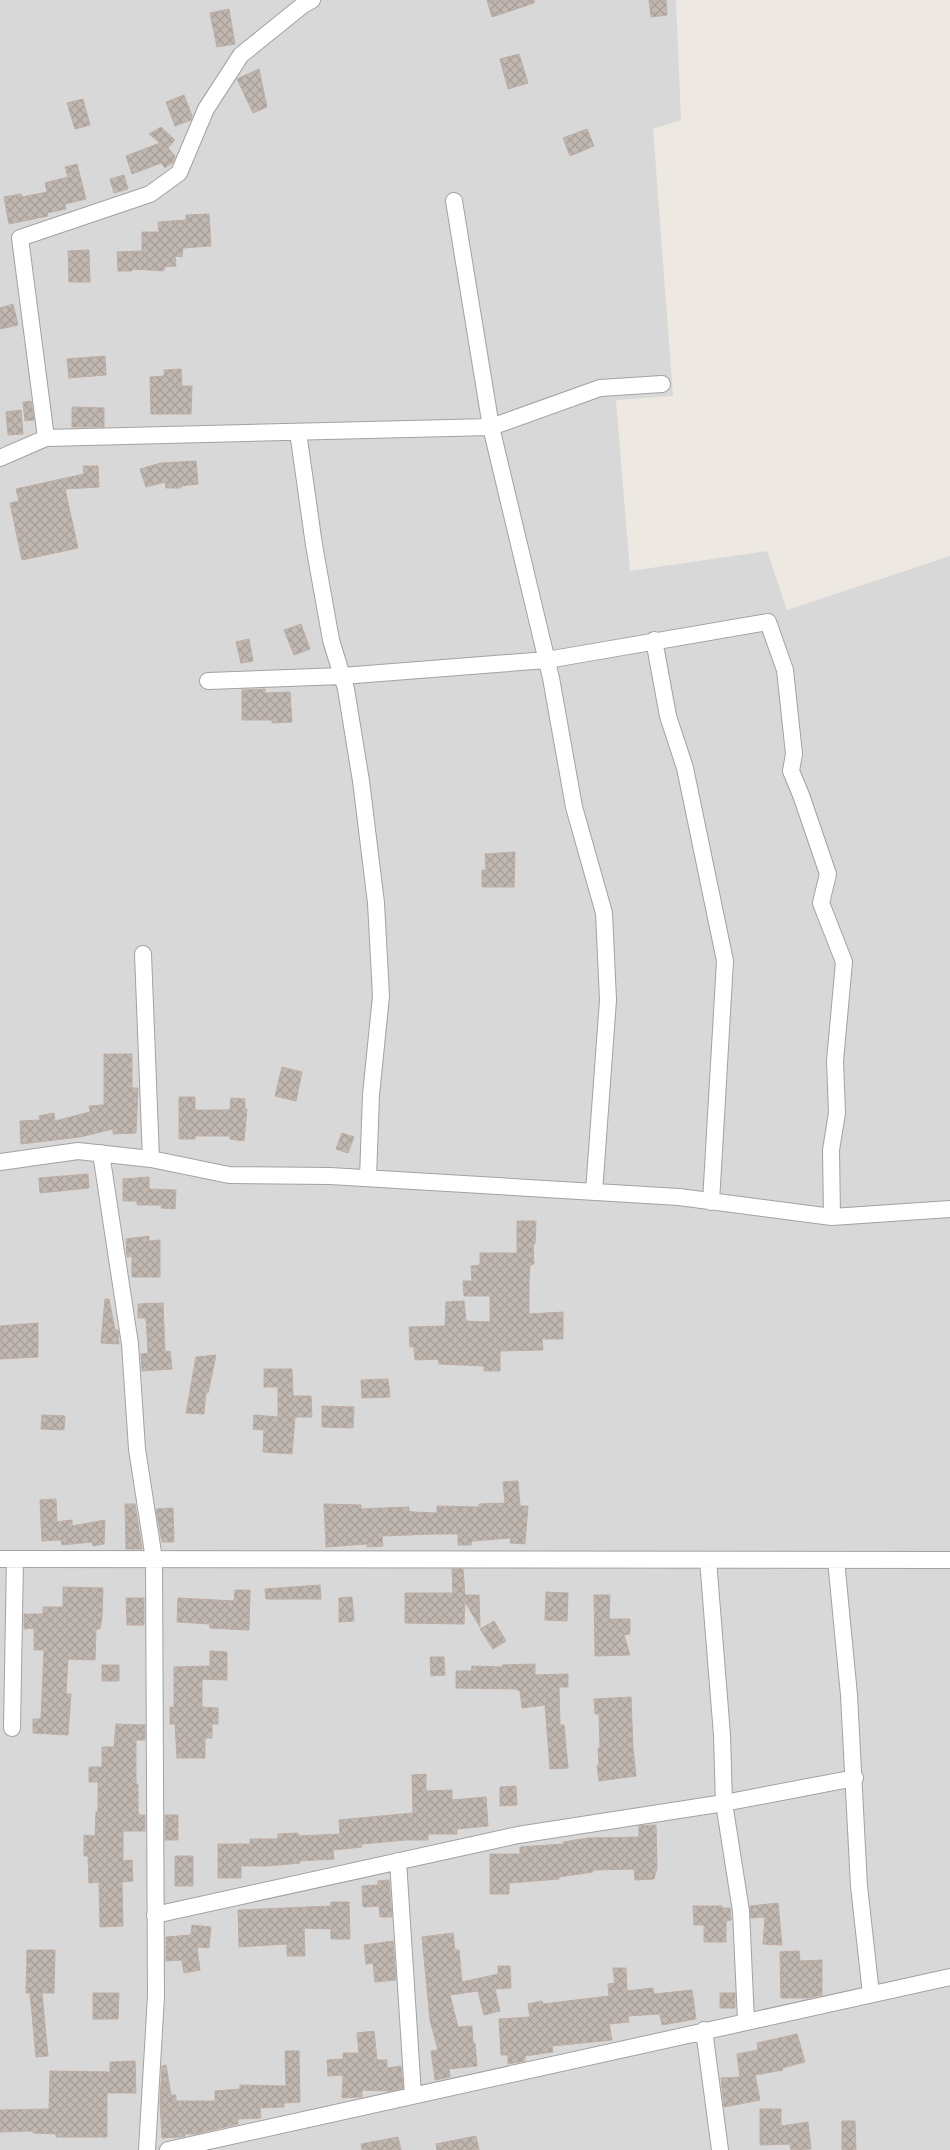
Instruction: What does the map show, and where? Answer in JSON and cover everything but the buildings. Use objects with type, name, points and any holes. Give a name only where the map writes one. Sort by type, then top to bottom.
[{"type":"street","points":[[46,438],[20,238],[150,194],[178,173],[206,109],[241,55],[303,5],[312,0]]},
{"type":"street","points":[[454,201],[491,427],[547,660],[574,807],[604,913],[608,1000],[594,1192]]},
{"type":"street","points":[[0,458],[46,438],[491,427],[600,388],[662,384]]},
{"type":"street","points":[[298,432],[314,545],[331,640],[342,676],[361,781],[377,913],[381,996],[371,1095],[368,1178]]},
{"type":"street","points":[[208,681],[342,676],[547,660],[654,640],[768,622],[786,670],[794,754],[791,770],[802,795],[828,874],[821,903],[844,962],[835,1061],[837,1113],[831,1150],[832,1217]]},
{"type":"street","points":[[654,640],[668,716],[685,768],[725,961],[711,1202]]},
{"type":"street","points":[[143,954],[151,1159]]},
{"type":"street","points":[[0,1162],[78,1151],[151,1159],[229,1175],[368,1178],[594,1192],[679,1198],[832,1217],[950,1209]]},
{"type":"street","points":[[101,1153],[130,1344],[138,1448],[154,1560],[157,1734],[156,1996],[147,2150]]},
{"type":"street","points":[[12,1728],[7,1560],[950,1560]]},
{"type":"street","points":[[708,1560],[722,1735],[724,1803],[741,1911],[746,2021]]},
{"type":"street","points":[[836,1560],[850,1695],[859,1886],[871,1994]]},
{"type":"street","points":[[155,1915],[518,1835],[724,1803],[855,1778]]},
{"type":"street","points":[[398,1861],[413,2095]]},
{"type":"street","points":[[168,2150],[950,1977]]},
{"type":"street","points":[[704,2030],[720,2150]]},
{"type":"shaded area","points":[[0,0],[676,0],[681,120],[653,129],[673,396],[616,400],[630,571],[767,551],[787,610],[950,556],[950,2150],[0,2150]]}]
